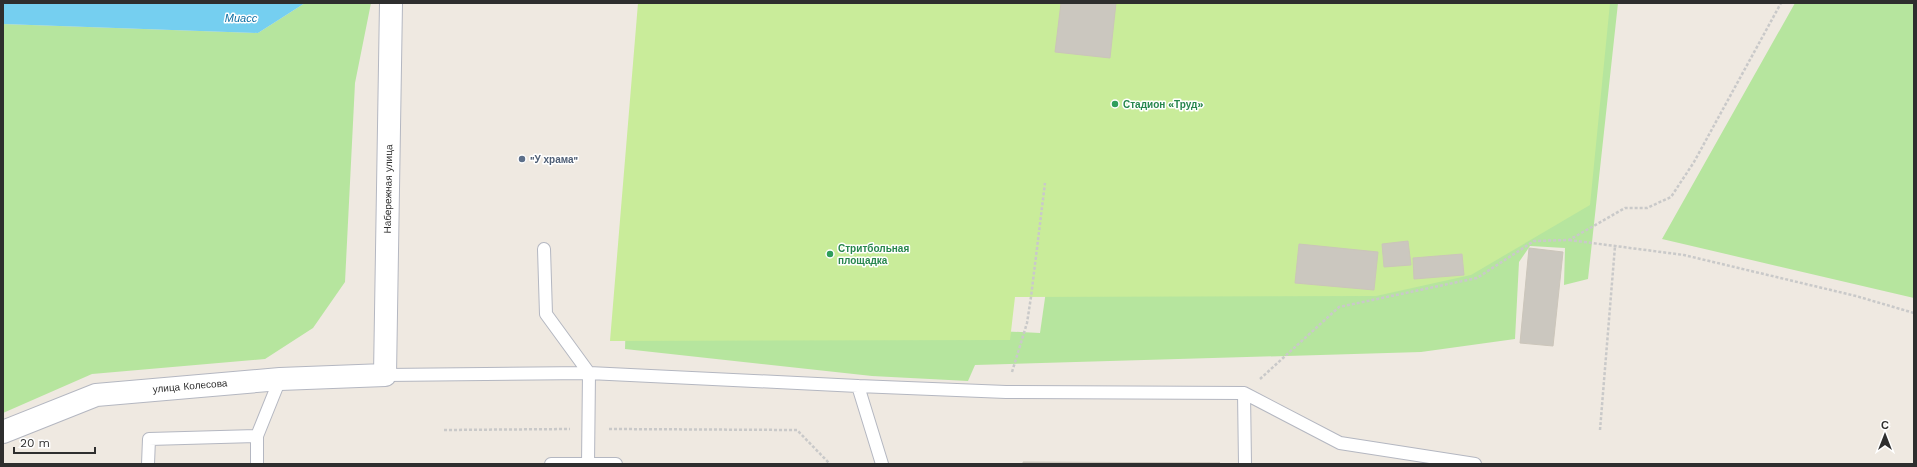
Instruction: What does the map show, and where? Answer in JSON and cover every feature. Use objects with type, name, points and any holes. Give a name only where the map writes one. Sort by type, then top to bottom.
[{"type":"street","name":"Набережная улица","points":[[385,375],[391,3]]},
{"type":"street","name":"улица Колесова","points":[[3,432],[96,395],[280,379],[385,375]]},
{"type":"lane","points":[[544,249],[546,314],[589,373],[588,464]]},
{"type":"lane","points":[[385,375],[589,373],[1006,392],[1244,393],[1340,443],[1475,464]]},
{"type":"lane","points":[[256,464],[257,436],[280,379]]},
{"type":"lane","points":[[858,386],[882,464]]},
{"type":"lane","points":[[1244,393],[1245,464]]},
{"type":"lane","points":[[148,464],[149,439],[257,436]]},
{"type":"lane","points":[[552,464],[616,464]]},
{"type":"path","points":[[1569,240],[1625,208],[1647,208],[1671,197],[1694,162],[1781,3]]},
{"type":"path","points":[[1006,392],[1027,322],[1032,297],[1045,183]]},
{"type":"path","points":[[1244,393],[1339,307],[1478,278],[1534,241],[1569,240],[1684,255],[1856,296],[1914,313]]},
{"type":"path","points":[[1600,430],[1615,246]]},
{"type":"path","points":[[444,430],[797,430],[830,464]]},
{"type":"green space","points":[[305,3],[371,3],[355,83],[345,282],[313,328],[265,359],[92,374],[3,413],[3,24],[258,33]]},
{"type":"green space","name":"Стадион «Труд»","points":[[638,3],[1610,3],[1590,205],[1471,275],[1376,296],[1015,297],[1010,340],[610,341]]},
{"type":"green space","points":[[1549,3],[1618,3],[1588,279],[1564,285],[1565,248],[1530,246],[1519,262],[1515,339],[1421,352],[975,365],[968,381],[872,376],[625,349],[626,313],[1040,333],[1060,193]]},
{"type":"green space","points":[[1795,3],[1914,3],[1914,298],[1662,239]]},
{"type":"water","name":"Миасс","points":[[3,3],[305,3],[258,33],[3,24]]},
{"type":"building","points":[[1061,3],[1116,3],[1110,58],[1055,52]]},
{"type":"building","points":[[1408,241],[1411,265],[1384,267],[1382,244]]},
{"type":"building","points":[[1299,244],[1378,252],[1374,290],[1295,283]]},
{"type":"building","points":[[1529,248],[1563,252],[1553,346],[1520,343]]},
{"type":"building","points":[[1462,254],[1464,275],[1414,279],[1413,258]]},
{"type":"building","points":[[1023,462],[1220,463],[1023,464]]},
{"type":"place","name":"Стадион «Труд»","points":[[1115,104]]},
{"type":"place","name":"\"У храма\"","points":[[522,159]]},
{"type":"place","name":"Стритбольная площадка","points":[[830,254]]}]
